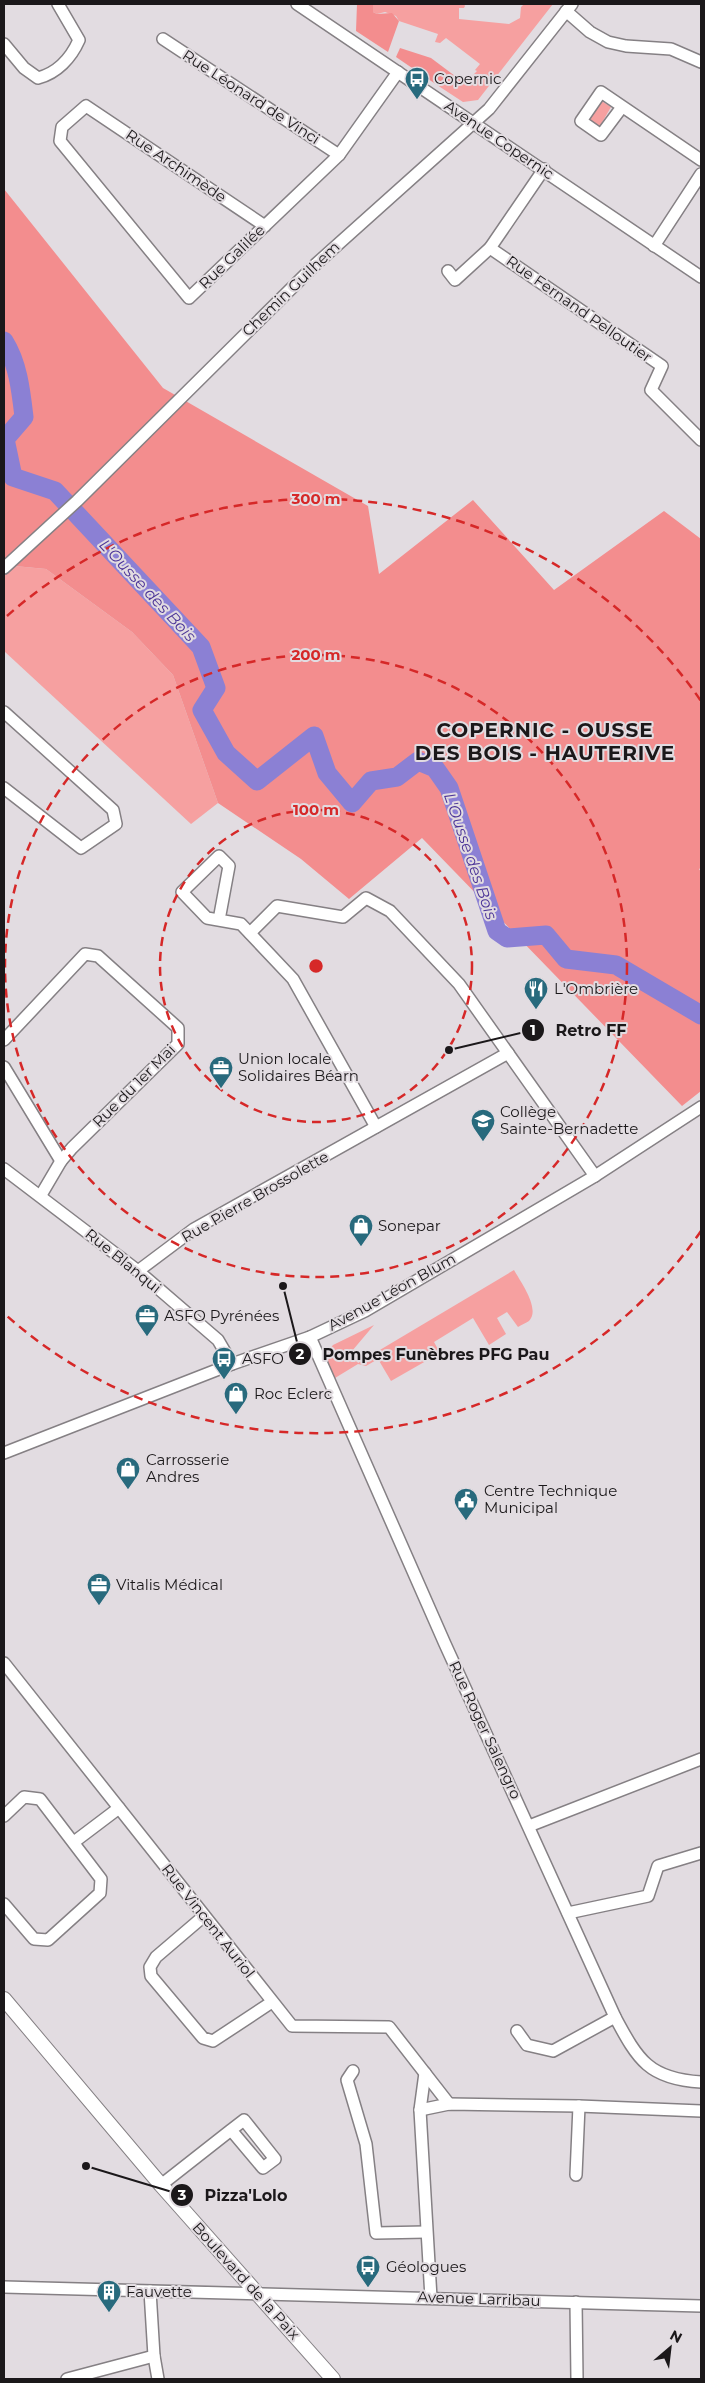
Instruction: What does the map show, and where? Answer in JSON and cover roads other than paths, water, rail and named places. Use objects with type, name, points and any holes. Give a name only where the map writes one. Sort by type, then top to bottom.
[{"type":"main road","name":"Boulevard de la Paix","points":[[4,1999],[161,2185],[333,2379]]},
{"type":"street","points":[[4,44],[24,68],[38,78],[51,74],[73,53],[79,40],[58,4]]},
{"type":"street","name":"Avenue Copernic","points":[[297,4],[544,169],[701,277]]},
{"type":"street","points":[[569,8],[590,32],[608,42],[626,46],[671,49],[701,62]]},
{"type":"street","name":"Chemin Guilhem","points":[[4,568],[77,501],[316,264],[488,109],[569,8]]},
{"type":"street","name":"Rue Léonard de Vinci","points":[[163,39],[339,155]]},
{"type":"street","name":"Rue Galilée","points":[[86,106],[62,127],[60,141],[189,298],[339,155],[398,72]]},
{"type":"street","name":"Rue Archimède","points":[[86,106],[265,226]]},
{"type":"street","points":[[622,107],[701,160]]},
{"type":"street","points":[[448,271],[455,280],[490,248],[544,169]]},
{"type":"street","points":[[654,246],[701,174]]},
{"type":"street","name":"Rue Fernand Pelloutier","points":[[490,248],[662,366],[650,390],[701,440]]},
{"type":"street","points":[[4,712],[113,810],[116,824],[81,848],[4,788]]},
{"type":"street","points":[[219,920],[229,866],[219,856],[182,892],[207,918],[241,924],[293,979],[376,1127]]},
{"type":"street","points":[[250,933],[277,906],[343,917],[366,898],[390,911],[460,984],[595,1176]]},
{"type":"street","name":"Rue du 1er Mai","points":[[4,1040],[85,954],[98,956],[178,1028],[178,1044],[61,1161],[41,1196]]},
{"type":"street","name":"Rue Pierre Brossolette","points":[[138,1272],[194,1229],[508,1053]]},
{"type":"street","points":[[4,1067],[61,1161]]},
{"type":"street","name":"Avenue Léon Blum","points":[[4,1453],[232,1364],[310,1336],[365,1311],[595,1176],[701,1106]]},
{"type":"street","name":"Rue Blanqui","points":[[4,1169],[138,1272],[218,1340],[232,1364]]},
{"type":"street","name":"Rue Roger Salengro","points":[[310,1336],[445,1644],[615,2017],[640,2058],[658,2073],[681,2081],[701,2082]]},
{"type":"street","name":"Rue Vincent Auriol","points":[[4,1663],[292,2026],[389,2027],[449,2104]]},
{"type":"street","points":[[529,1826],[701,1759]]},
{"type":"street","points":[[4,1816],[24,1798],[40,1799],[102,1879],[100,1893],[48,1940],[34,1939],[4,1904]]},
{"type":"street","points":[[74,1842],[119,1808]]},
{"type":"street","points":[[568,1913],[648,1896],[658,1866],[701,1853]]},
{"type":"street","points":[[204,1916],[156,1957],[150,1967],[150,1976],[204,2038],[213,2041],[272,2002]]},
{"type":"street","points":[[518,2031],[527,2045],[553,2051],[615,2017]]},
{"type":"street","points":[[353,2071],[347,2080],[366,2144],[376,2233],[426,2232]]},
{"type":"street","points":[[425,2073],[420,2110],[431,2298]]},
{"type":"street","points":[[420,2110],[449,2104],[579,2106],[701,2111]]},
{"type":"street","points":[[576,2175],[579,2106]]},
{"type":"street","points":[[161,2185],[232,2130]]},
{"type":"street","name":"Avenue Larribau","points":[[4,2287],[701,2306]]},
{"type":"street","points":[[150,2291],[154,2356],[158,2379]]},
{"type":"street","points":[[576,2302],[577,2379]]},
{"type":"street","points":[[67,2379],[83,2378],[154,2356]]},
{"type":"waterway","name":"L'Ousse des Bois","points":[[4,341],[16,368],[24,417],[5,439],[13,477],[55,491],[201,647],[216,688],[202,710],[226,753],[257,781],[314,736],[327,773],[352,803],[371,781],[397,777],[418,761],[435,768],[449,788],[497,931],[507,938],[546,935],[566,959],[616,965],[701,1015]]},
{"type":"place","name":"Copernic","points":[[417,100]]},
{"type":"place","name":"L'Ombrière","points":[[536,1010]]},
{"type":"place","name":"Retro FF","points":[[449,1050]]},
{"type":"place","name":"Union locale Solidaires Béarn","points":[[221,1089]]},
{"type":"place","name":"Collège Sainte-Bernadette","points":[[483,1142]]},
{"type":"place","name":"Sonepar","points":[[361,1247]]},
{"type":"place","name":"Pompes Funèbres PFG Pau","points":[[283,1286]]},
{"type":"place","name":"ASFO Pyrénées","points":[[147,1337]]},
{"type":"place","name":"ASFO","points":[[224,1380]]},
{"type":"place","name":"Roc Eclerc","points":[[236,1415]]},
{"type":"place","name":"Carrosserie Andres","points":[[128,1490]]},
{"type":"place","name":"Centre Technique Municipal","points":[[466,1521]]},
{"type":"place","name":"Vitalis Médical","points":[[99,1606]]},
{"type":"place","name":"Pizza'Lolo","points":[[86,2166]]},
{"type":"place","name":"Géologues","points":[[368,2288]]},
{"type":"place","name":"Fauvette","points":[[109,2313]]},
{"type":"district","name":"COPERNIC - OUSSE DES BOIS - HAUTERIVE","points":[[545,742]]}]
